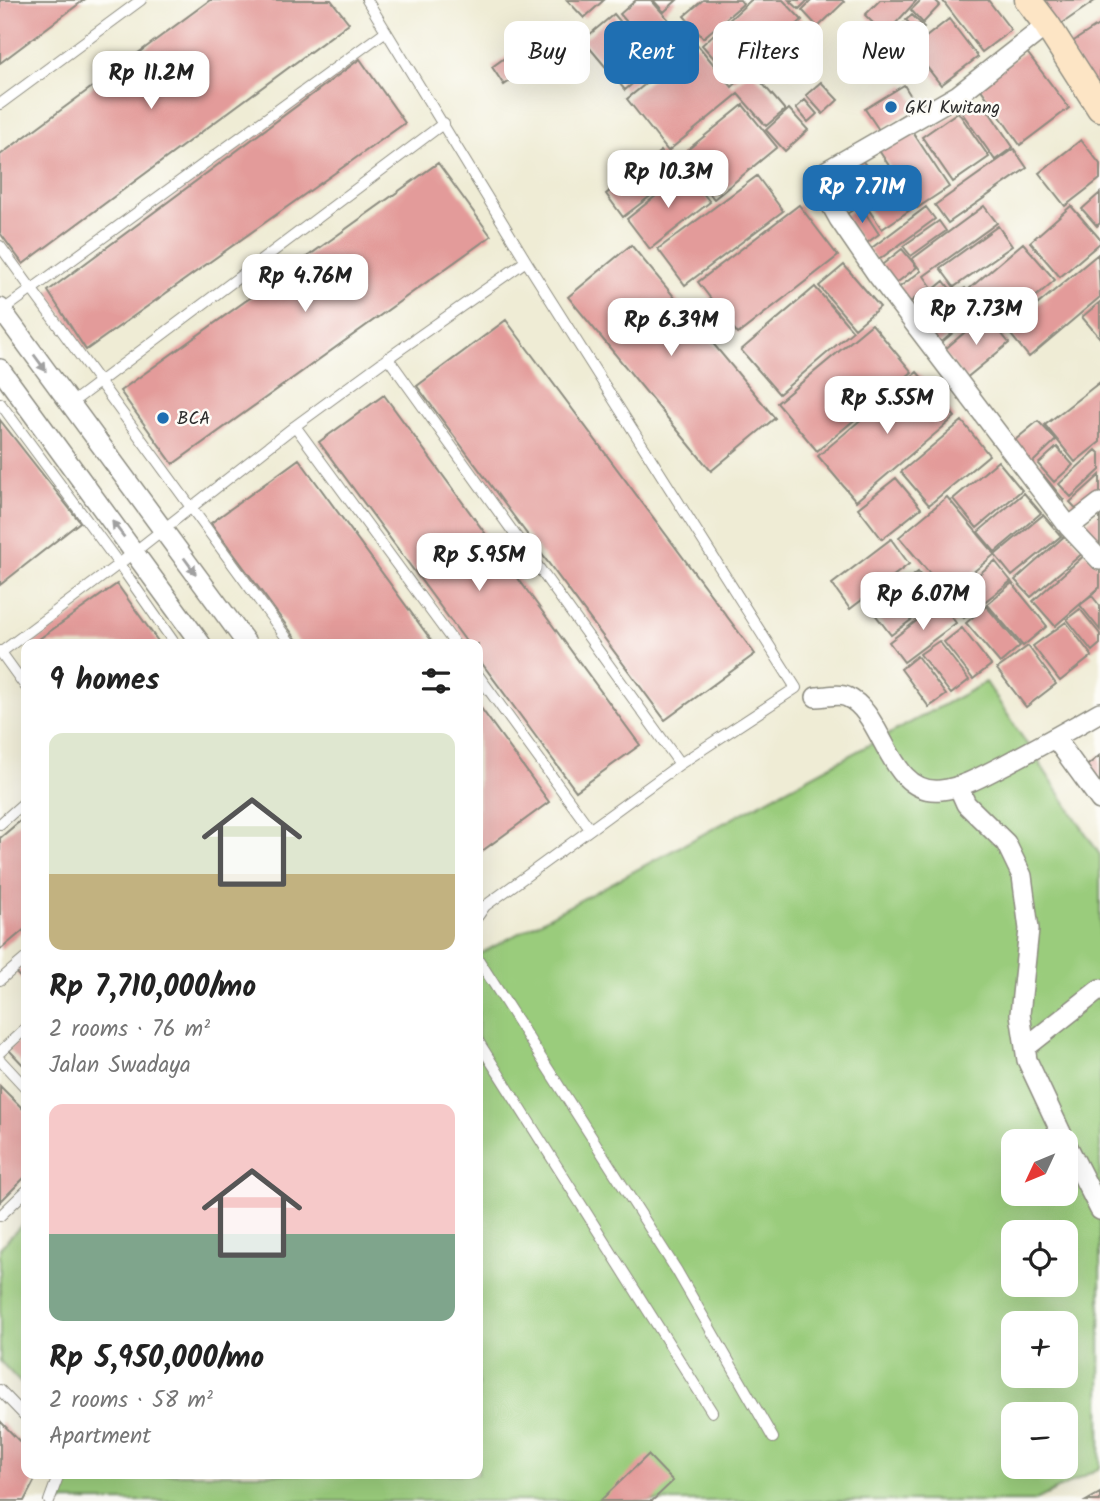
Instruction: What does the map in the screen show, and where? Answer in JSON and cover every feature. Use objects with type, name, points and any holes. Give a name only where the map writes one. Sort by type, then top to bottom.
[{"type":"main road","points":[[1028,0],[1100,108]]},
{"type":"street","points":[[1047,25],[958,95],[826,171],[823,180],[824,192],[868,262],[1069,527],[1100,560]]},
{"type":"street","points":[[1,310],[243,639]]},
{"type":"street","points":[[0,369],[197,639]]},
{"type":"street","points":[[1069,527],[1100,503]]},
{"type":"street","points":[[816,697],[845,695],[859,704],[892,761],[918,787],[940,790],[984,775],[1100,712]]},
{"type":"street","points":[[1055,738],[1100,800]]},
{"type":"street","points":[[958,786],[966,804],[1006,844],[1022,876],[1029,929],[1020,1014],[1027,1060],[1059,1129]]},
{"type":"street","points":[[1025,1048],[1100,989]]},
{"type":"street","points":[[1078,1167],[1100,1209]]},
{"type":"lane","points":[[0,104],[141,0]]},
{"type":"lane","points":[[367,0],[526,261],[796,688],[816,697]]},
{"type":"lane","points":[[1,310],[386,31]]},
{"type":"lane","points":[[70,404],[444,123]]},
{"type":"lane","points":[[0,246],[287,639]]},
{"type":"lane","points":[[21,680],[0,652],[119,564],[296,426],[526,261]]},
{"type":"lane","points":[[388,358],[680,764]]},
{"type":"lane","points":[[0,403],[172,639]]},
{"type":"lane","points":[[296,426],[451,639]]},
{"type":"lane","points":[[483,682],[590,829]]},
{"type":"lane","points":[[483,909],[680,764],[796,688]]},
{"type":"lane","points":[[0,824],[21,805]]},
{"type":"lane","points":[[0,980],[21,962]]},
{"type":"lane","points":[[483,966],[677,1271],[774,1438]]},
{"type":"lane","points":[[0,1052],[21,1033]]},
{"type":"lane","points":[[483,1049],[712,1412]]},
{"type":"lane","points":[[0,1060],[21,1083]]},
{"type":"lane","points":[[0,1216],[21,1196]]},
{"type":"lane","points":[[0,1390],[21,1412]]},
{"type":"lane","points":[[49,1501],[57,1479]]},
{"type":"green space","points":[[986,682],[1100,855],[1100,1468],[1078,1479],[1034,1501],[58,1501],[68,1479],[483,1479],[483,952]]},
{"type":"green space","points":[[21,1225],[21,1384],[0,1361],[0,1248]]},
{"type":"building","points":[[0,0],[84,0],[0,63]]},
{"type":"building","points":[[210,0],[331,0],[349,23],[23,264],[0,233],[0,155]]},
{"type":"building","points":[[567,0],[604,0],[584,18]]},
{"type":"building","points":[[636,0],[651,0],[670,21],[626,21],[620,14]]},
{"type":"building","points":[[653,0],[677,0],[664,12]]},
{"type":"building","points":[[703,0],[740,0],[743,4],[723,21],[713,21],[713,30],[703,38],[699,33],[699,21],[688,21],[684,16]]},
{"type":"building","points":[[751,0],[783,0],[802,20],[801,21],[728,21]]},
{"type":"building","points":[[789,0],[808,0],[799,9]]},
{"type":"building","points":[[812,0],[844,2],[823,22],[812,21],[802,10]]},
{"type":"building","points":[[880,0],[917,0],[898,21],[871,21],[865,15]]},
{"type":"building","points":[[921,0],[935,0],[940,5],[925,21],[921,21],[911,10]]},
{"type":"building","points":[[988,0],[1011,30],[982,52],[943,1]]},
{"type":"building","points":[[1037,0],[1096,0],[1057,27]]},
{"type":"building","points":[[614,14],[620,21],[606,21]]},
{"type":"building","points":[[912,15],[918,21],[907,21]]},
{"type":"building","points":[[949,19],[978,57],[941,85],[929,70],[929,35]]},
{"type":"building","points":[[604,22],[604,65],[590,48],[590,34]]},
{"type":"building","points":[[1100,24],[1100,96],[1066,46]]},
{"type":"building","points":[[713,35],[713,57],[702,45]]},
{"type":"building","points":[[699,47],[713,64],[713,84],[730,84],[732,87],[735,84],[763,84],[785,110],[766,126],[738,94],[668,151],[627,99],[645,84],[699,84]]},
{"type":"building","points":[[1026,51],[1069,108],[1020,145],[978,85]]},
{"type":"building","points":[[504,58],[505,84],[504,85],[492,67]]},
{"type":"building","points":[[360,59],[405,123],[86,350],[48,291]]},
{"type":"building","points":[[620,84],[632,84],[625,90]]},
{"type":"building","points":[[819,84],[823,84],[838,100],[823,114],[806,95]]},
{"type":"building","name":"GKI Kwitang","points":[[904,85],[917,106],[879,130],[865,109]]},
{"type":"building","points":[[805,100],[817,114],[808,122],[796,108]]},
{"type":"building","points":[[981,100],[1013,147],[995,160],[962,113]]},
{"type":"building","points":[[743,105],[777,147],[714,199],[680,156]]},
{"type":"building","points":[[789,109],[808,130],[785,151],[766,130]]},
{"type":"building","points":[[958,112],[989,157],[953,182],[922,137]]},
{"type":"building","points":[[910,128],[949,187],[917,208],[878,149]]},
{"type":"building","points":[[1081,140],[1100,164],[1100,179],[1065,206],[1039,173]]},
{"type":"building","points":[[1014,149],[1027,168],[948,223],[935,205]]},
{"type":"building","points":[[661,151],[679,174],[623,217],[606,194]]},
{"type":"building","points":[[857,153],[872,174],[851,188],[837,167]]},
{"type":"building","points":[[438,163],[491,236],[173,464],[120,391]]},
{"type":"building","points":[[882,170],[910,210],[882,229],[855,190]]},
{"type":"building","points":[[686,172],[710,202],[650,249],[627,219]]},
{"type":"building","points":[[836,174],[855,200],[844,208],[825,183]]},
{"type":"building","points":[[757,176],[783,211],[685,285],[658,249]]},
{"type":"building","points":[[1100,193],[1100,223],[1097,226],[1082,209]]},
{"type":"building","points":[[799,205],[838,256],[738,334],[698,282]]},
{"type":"building","points":[[860,205],[879,234],[864,245],[844,216]]},
{"type":"building","points":[[984,206],[997,223],[924,276],[931,286],[904,307],[893,292],[921,271],[912,259]]},
{"type":"building","points":[[1071,206],[1100,239],[1100,243],[1060,277],[1030,242]]},
{"type":"building","points":[[926,207],[935,219],[877,261],[869,250]]},
{"type":"building","points":[[939,221],[946,231],[911,256],[903,246]]},
{"type":"building","points":[[998,226],[1012,246],[954,287],[940,268]]},
{"type":"building","points":[[1023,243],[1055,280],[1002,326],[970,288]]},
{"type":"building","points":[[631,245],[775,418],[711,471],[568,297]]},
{"type":"building","points":[[902,249],[917,267],[890,288],[878,268]]},
{"type":"building","points":[[1098,254],[1100,297],[1029,357],[1007,330]]},
{"type":"building","points":[[844,265],[880,307],[855,328],[819,286]]},
{"type":"building","points":[[944,281],[955,295],[965,288],[981,309],[936,347],[907,311]]},
{"type":"building","points":[[815,287],[853,331],[779,394],[741,350]]},
{"type":"building","points":[[1100,302],[1100,338],[1082,317]]},
{"type":"building","points":[[986,314],[1009,343],[965,379],[943,351]]},
{"type":"building","points":[[506,320],[755,654],[665,720],[417,386]]},
{"type":"building","points":[[872,324],[912,372],[817,451],[777,403]]},
{"type":"building","points":[[917,372],[955,417],[856,501],[818,456]]},
{"type":"building","points":[[1100,382],[1100,442],[1075,462],[1045,425]]},
{"type":"building","points":[[384,395],[640,745],[576,791],[483,665],[483,639],[464,639],[319,442]]},
{"type":"building","points":[[0,420],[80,522],[0,585]]},
{"type":"building","points":[[962,421],[989,455],[929,505],[901,472]]},
{"type":"building","points":[[1038,421],[1056,440],[1032,463],[1014,441]]},
{"type":"building","points":[[1057,447],[1073,465],[1054,482],[1038,464]]},
{"type":"building","points":[[1096,450],[1100,454],[1100,470],[1071,497],[1059,484]]},
{"type":"building","points":[[299,459],[430,639],[296,639],[211,523]]},
{"type":"building","points":[[998,461],[1022,490],[977,528],[953,499]]},
{"type":"building","points":[[1100,475],[1100,499],[1082,515],[1070,502]]},
{"type":"building","points":[[1044,476],[1064,500],[1056,506],[1036,482]]},
{"type":"building","points":[[896,478],[921,508],[882,539],[858,508]]},
{"type":"building","points":[[1024,493],[1041,513],[995,552],[978,532]]},
{"type":"building","points":[[947,497],[995,554],[947,594],[899,537]]},
{"type":"building","points":[[1100,512],[1100,551],[1081,527]]},
{"type":"building","points":[[1043,515],[1061,536],[1012,576],[995,555]]},
{"type":"building","points":[[1068,533],[1084,552],[1031,597],[1015,580]]},
{"type":"building","points":[[891,539],[909,564],[850,609],[832,584]]},
{"type":"building","points":[[1087,553],[1100,568],[1100,587],[1055,626],[1033,601]]},
{"type":"building","points":[[995,561],[1011,581],[964,618],[949,599]]},
{"type":"building","points":[[918,572],[939,599],[891,635],[871,609]]},
{"type":"building","points":[[1012,583],[1047,626],[1023,646],[987,604]]},
{"type":"building","points":[[117,584],[156,639],[39,639]]},
{"type":"building","points":[[1092,596],[1100,606],[1100,630],[1080,605]]},
{"type":"building","points":[[941,602],[956,623],[904,662],[889,642]]},
{"type":"building","points":[[986,606],[1020,646],[1000,663],[966,623]]},
{"type":"building","points":[[1080,609],[1100,634],[1100,644],[1092,651],[1067,619]]},
{"type":"building","points":[[1066,622],[1092,656],[1060,681],[1033,646]]},
{"type":"building","points":[[962,628],[991,665],[973,679],[944,642]]},
{"type":"building","points":[[939,641],[969,680],[951,694],[920,654]]},
{"type":"building","points":[[1028,646],[1056,684],[1026,707],[997,669]]},
{"type":"building","points":[[917,656],[946,695],[929,707],[901,669]]},
{"type":"building","points":[[483,711],[549,802],[483,850]]},
{"type":"building","points":[[1100,755],[1100,789],[1083,769]]},
{"type":"building","points":[[21,820],[21,932],[0,950],[0,838]]},
{"type":"building","points":[[21,1039],[21,1063],[9,1050]]},
{"type":"building","points":[[0,1086],[21,1107],[21,1181],[0,1202]]},
{"type":"building","points":[[0,1421],[21,1443],[21,1479],[35,1479],[24,1501],[0,1501]]},
{"type":"building","points":[[648,1455],[673,1481],[652,1501],[600,1501]]},
{"type":"building","points":[[1100,1493],[1100,1501],[1086,1501]]},
{"type":"place","name":"GKI Kwitang","points":[[891,107]]},
{"type":"place","name":"BCA","points":[[163,418]]}]
